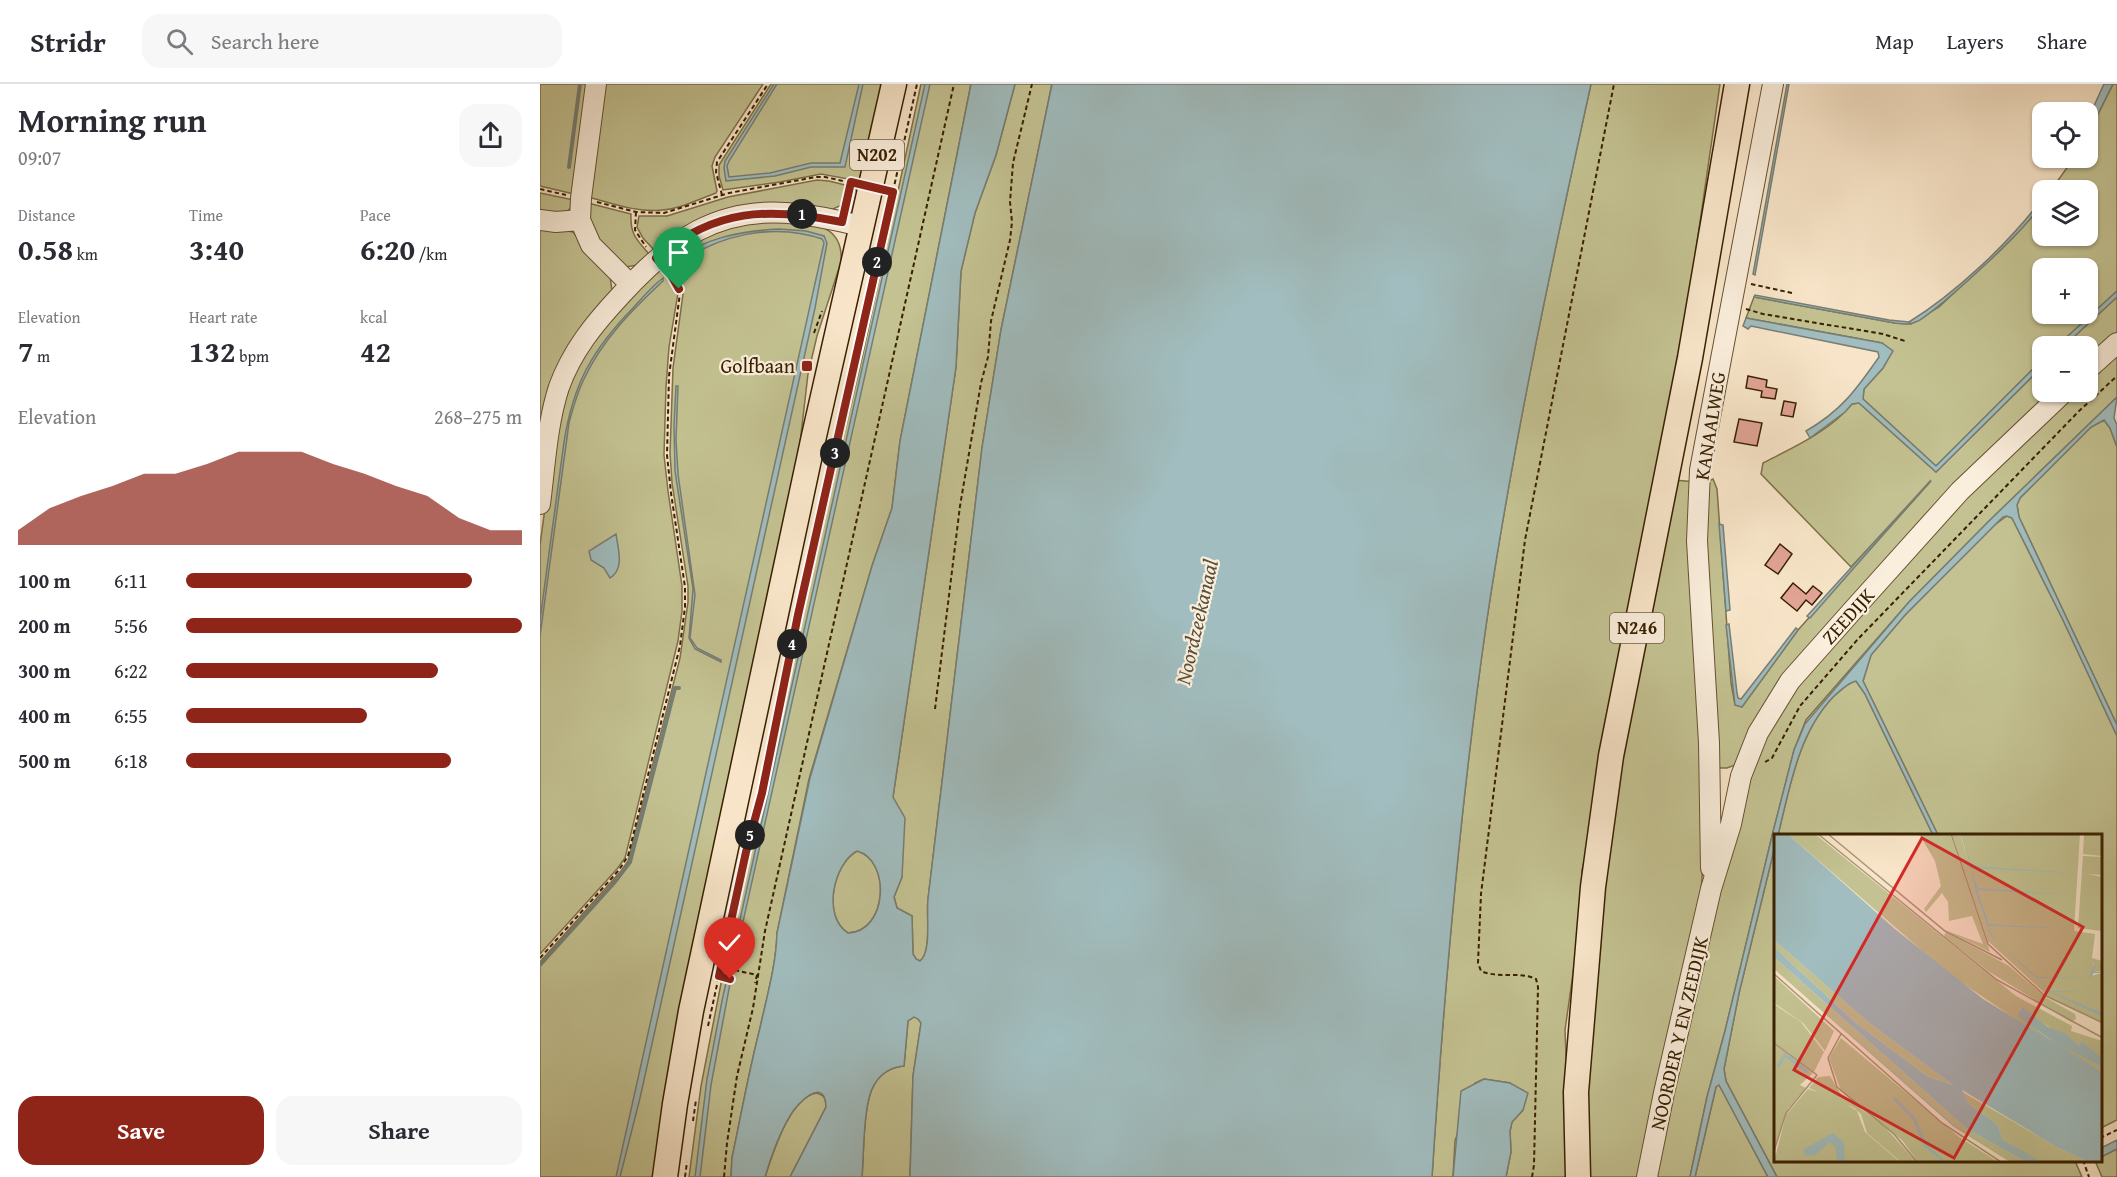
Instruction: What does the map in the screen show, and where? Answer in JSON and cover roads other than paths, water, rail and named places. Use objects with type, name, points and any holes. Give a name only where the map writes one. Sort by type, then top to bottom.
[{"type":"main road","name":"N202","points":[[665,1177],[691,1011],[851,224],[860,184],[894,84]]},
{"type":"main road","name":"N246","points":[[1578,1177],[1576,1092],[1591,910],[1611,756],[1690,358],[1737,84]]},
{"type":"street","points":[[596,84],[580,220],[591,245],[630,284]]},
{"type":"street","name":"KANAALWEG","points":[[1712,889],[1710,774],[1697,541],[1700,470],[1773,84]]},
{"type":"street","points":[[540,504],[555,400],[566,370],[592,327],[656,258],[691,233],[731,218],[783,213],[851,224]]},
{"type":"street","points":[[540,220],[556,222],[580,220]]},
{"type":"street","points":[[2098,360],[2117,343]]},
{"type":"street","name":"ZEEDIJK","points":[[1712,889],[1742,776],[1758,733],[1790,681],[1960,491],[2053,402]]},
{"type":"street","points":[[1710,774],[1742,776]]},
{"type":"street","name":"NOORDER Y EN ZEEDIJK","points":[[1647,1177],[1664,1093],[1712,889]]},
{"type":"water","points":[[774,84],[777,84],[729,161],[727,166],[729,177],[770,173],[811,163],[840,163],[859,84],[863,84],[845,167],[811,167],[775,176],[726,181],[725,161]]},
{"type":"water","points":[[925,84],[930,84],[734,962],[711,1085],[700,1177],[695,1177],[707,1079],[722,1001]]},
{"type":"water","name":"Noordzeekanaal","points":[[971,84],[1015,84],[996,155],[975,213],[961,271],[956,367],[893,797],[905,818],[902,877],[894,897],[897,908],[912,916],[913,954],[920,961],[924,956],[927,942],[928,899],[982,448],[1001,330],[1052,84],[1591,84],[1521,417],[1487,619],[1454,897],[1432,1177],[910,1177],[913,1076],[921,1023],[914,1017],[908,1021],[904,1066],[891,1069],[883,1074],[870,1093],[866,1116],[862,1177],[790,1177],[826,1107],[821,1093],[816,1092],[804,1099],[790,1116],[782,1130],[765,1177],[731,1177],[732,1158],[771,981],[777,933],[810,778],[872,566],[892,508],[900,441]],"holes":[[[857,851],[868,857],[876,867],[880,881],[877,909],[871,921],[861,930],[848,933],[840,925],[835,915],[833,903],[837,878],[842,867]]]},
{"type":"water","points":[[1787,84],[1789,84],[1755,275],[1753,274]]},
{"type":"water","points":[[2104,84],[2113,84],[2098,114],[2098,102],[2096,102]]},
{"type":"water","points":[[2032,212],[2026,224],[1988,262],[1946,300],[1915,322],[1895,323],[1754,297],[1755,295],[1909,322],[1963,282]]},
{"type":"water","points":[[779,229],[806,231],[824,236],[827,243],[815,308],[640,1098],[620,1177],[616,1177],[824,243],[822,239],[804,234],[765,232],[745,235],[708,247],[676,267],[673,266],[695,248],[722,237]]},
{"type":"water","points":[[663,278],[663,281],[629,314],[609,338],[591,365],[577,395],[569,423],[540,636],[540,620],[564,442],[573,402],[586,369],[606,339],[647,292]]},
{"type":"water","points":[[2117,291],[2117,297],[2098,315],[2098,308]]},
{"type":"water","points":[[1746,318],[1882,343],[1893,351],[1883,368],[1864,389],[1863,399],[1936,466],[2032,370],[2032,377],[1936,472],[1859,403],[1852,404],[1845,412],[1810,438],[1806,431],[1829,416],[1847,399],[1879,357],[1878,352],[1751,326],[1748,329],[1743,326]]},
{"type":"water","points":[[2081,324],[2088,324],[2075,336],[2068,336]]},
{"type":"water","points":[[676,386],[678,386],[676,440],[678,474],[695,595],[690,638],[697,648],[721,662],[695,649],[689,638],[693,589],[675,471]]},
{"type":"water","points":[[2117,397],[2114,418],[2117,425],[2117,447],[2110,428],[2104,420],[2091,427],[2020,498],[2017,505],[2019,517],[2117,725],[2117,736],[2012,518],[2003,517],[1905,615],[1871,655],[1863,681],[1938,834],[1933,834],[1865,694],[1856,681],[1847,685],[1833,697],[1811,727],[1791,780],[1778,834],[1774,834],[1774,850],[1739,993],[1724,1069],[1726,1081],[1777,1177],[1768,1177],[1719,1085],[1716,1087],[1695,1177],[1690,1177],[1707,1097],[1773,832],[1794,750],[1805,724],[1909,602]]},
{"type":"water","points":[[1931,480],[1810,618],[1807,616]]},
{"type":"water","points":[[1719,524],[1723,525],[1730,610],[1726,611]]},
{"type":"water","points":[[616,534],[619,564],[615,574],[610,578],[604,568],[591,560],[589,551]]},
{"type":"water","points":[[1729,624],[1737,693],[1738,698],[1741,699],[1796,628],[1798,630],[1742,707],[1735,705],[1726,625]]},
{"type":"water","points":[[1484,1079],[1510,1083],[1528,1093],[1523,1110],[1512,1122],[1511,1152],[1506,1177],[1453,1177],[1461,1091]]},
{"type":"water","points":[[2117,1140],[2117,1149],[2102,1156],[2102,1148]]},
{"type":"waterway","points":[[569,167],[580,84]]},
{"type":"waterway","points":[[540,965],[630,862],[675,688],[679,688]]},
{"type":"place","name":"Golfbaan","points":[[807,366]]}]
